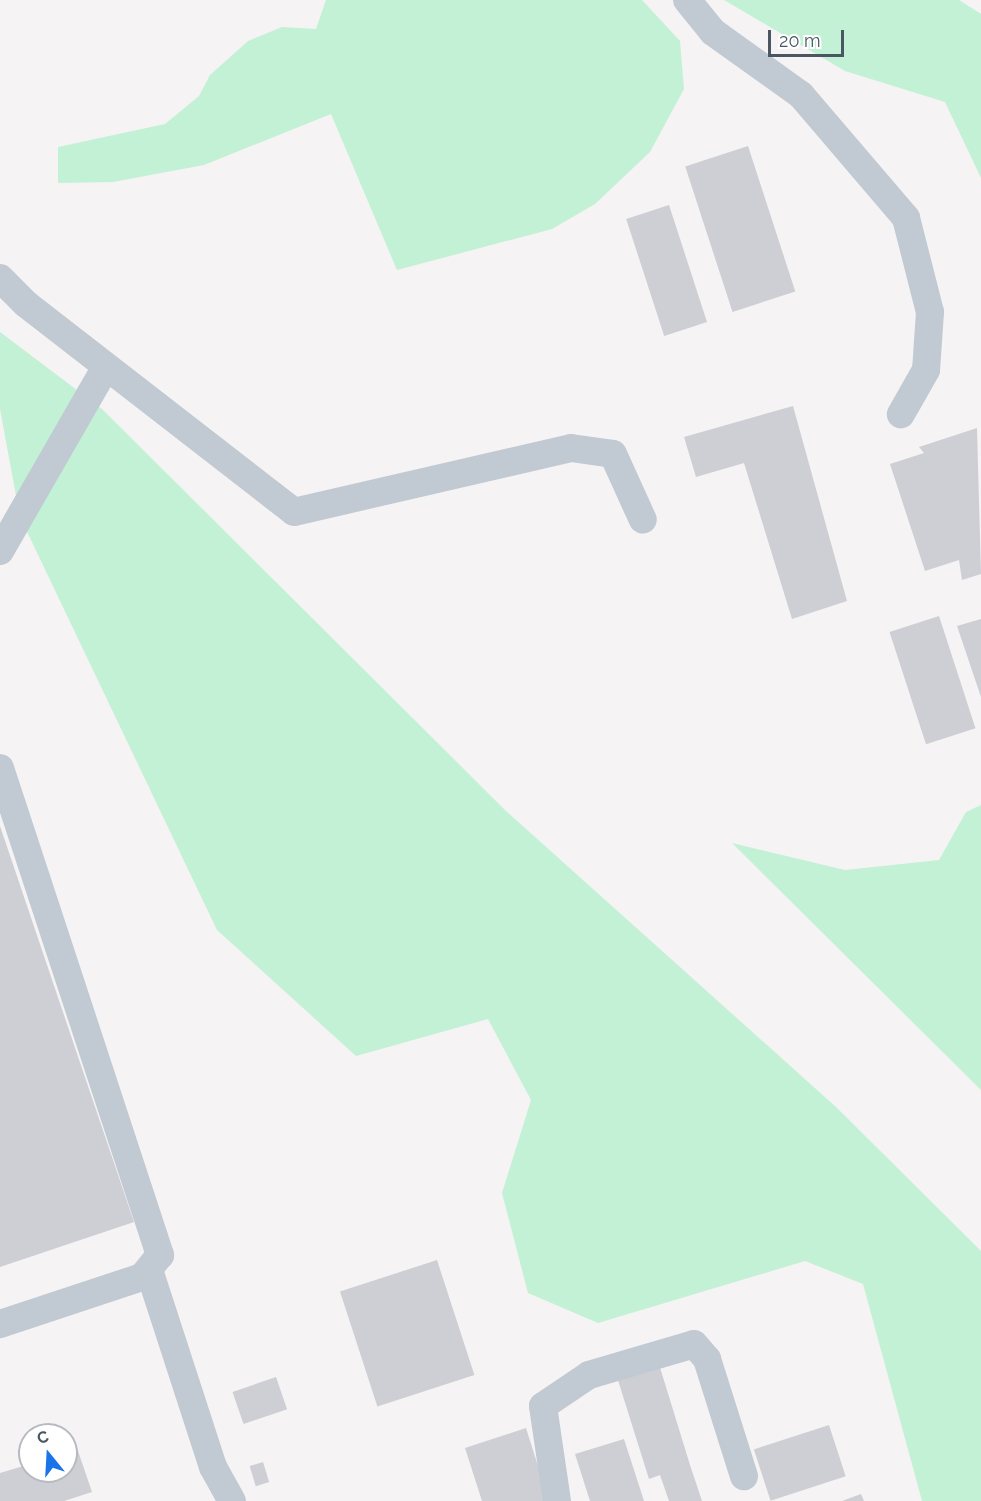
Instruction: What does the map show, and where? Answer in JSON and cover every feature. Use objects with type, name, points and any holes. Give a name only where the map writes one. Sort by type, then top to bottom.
[{"type":"street","points":[[687,0],[713,32],[801,95],[906,218],[930,312],[926,370],[901,414]]},
{"type":"street","points":[[0,278],[106,367],[294,513],[571,448],[613,454],[643,520]]},
{"type":"street","points":[[0,550],[106,367]]},
{"type":"street","points":[[0,768],[156,1232],[160,1255],[142,1277],[0,1324]]},
{"type":"street","points":[[149,1270],[213,1467],[232,1501]]},
{"type":"street","points":[[557,1501],[543,1406],[589,1376],[694,1344],[707,1359],[744,1476]]},
{"type":"green space","points":[[326,0],[642,0],[680,41],[684,89],[650,152],[595,204],[552,229],[397,270],[331,114],[204,165],[113,182],[58,183],[58,147],[165,124],[199,96],[210,75],[248,41],[282,27],[316,29]]},
{"type":"green space","points":[[724,0],[959,0],[981,14],[981,178],[945,102],[845,71]]},
{"type":"green space","points":[[0,332],[102,409],[506,811],[836,1107],[981,1251],[981,1501],[922,1501],[863,1284],[805,1261],[598,1323],[528,1293],[502,1193],[531,1100],[488,1019],[356,1056],[217,930],[20,517],[0,409]]},
{"type":"green space","points":[[981,805],[981,1090],[732,843],[845,870],[939,860],[966,812]]},
{"type":"building","points":[[748,146],[795,292],[733,312],[685,166]]},
{"type":"building","points":[[669,205],[707,322],[664,336],[626,219]]},
{"type":"building","points":[[793,406],[847,601],[792,619],[744,463],[696,477],[684,437]]},
{"type":"building","points":[[977,428],[981,574],[962,580],[959,560],[925,571],[890,464],[924,453],[919,447]]},
{"type":"building","points":[[939,616],[975,728],[926,744],[890,632]]},
{"type":"building","points":[[981,619],[981,697],[957,626]]},
{"type":"building","points":[[0,826],[134,1222],[0,1267]]},
{"type":"building","points":[[437,1260],[474,1375],[377,1407],[340,1292]]},
{"type":"building","points":[[658,1361],[702,1501],[669,1501],[660,1475],[649,1479],[616,1374]]},
{"type":"building","points":[[276,1377],[287,1409],[244,1424],[233,1392]]},
{"type":"building","points":[[829,1425],[846,1476],[771,1501],[754,1449]]},
{"type":"building","points":[[526,1428],[549,1501],[482,1501],[465,1448]]},
{"type":"building","points":[[624,1439],[644,1501],[590,1501],[575,1454]]},
{"type":"building","points":[[78,1451],[92,1492],[64,1501],[0,1501],[0,1473],[18,1468],[18,1483],[78,1483]]},
{"type":"building","points":[[263,1462],[269,1482],[256,1486],[250,1466]]},
{"type":"building","points":[[861,1494],[864,1501],[842,1501]]}]
